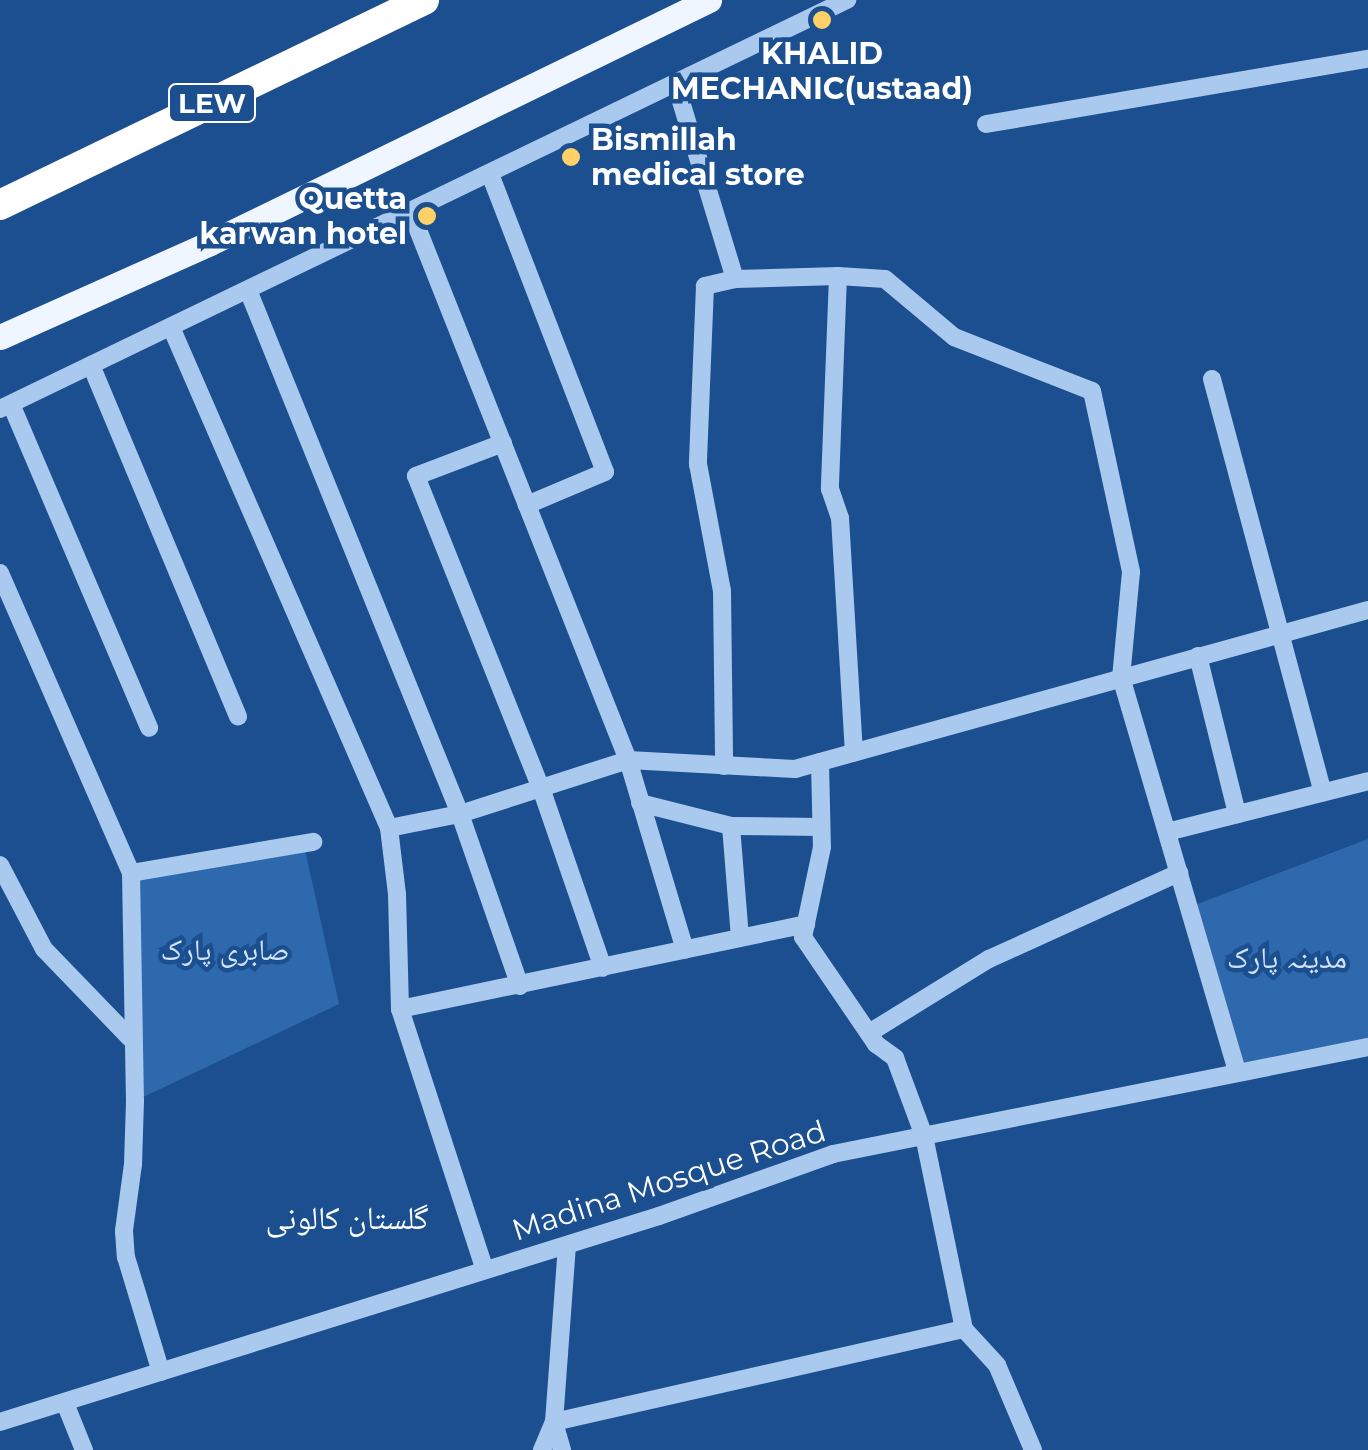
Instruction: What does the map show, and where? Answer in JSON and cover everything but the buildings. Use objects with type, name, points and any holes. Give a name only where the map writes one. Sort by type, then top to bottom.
[{"type":"highway","name":"LEW","points":[[0,205],[424,0]]},
{"type":"main road","points":[[0,337],[239,230],[710,0]]},
{"type":"street","points":[[149,728],[5,406],[847,0]]},
{"type":"street","points":[[986,124],[1368,59]]},
{"type":"street","points":[[676,85],[735,278]]},
{"type":"street","points":[[490,174],[605,472],[527,504]]},
{"type":"street","points":[[411,212],[628,760],[685,950]]},
{"type":"street","points":[[838,276],[830,489],[840,518],[854,753]]},
{"type":"street","points":[[724,766],[722,591],[698,464],[705,286],[735,278],[885,278],[954,337],[1092,391],[1131,572],[1121,677],[1238,1072]]},
{"type":"street","points":[[248,290],[460,814],[520,986]]},
{"type":"street","points":[[172,326],[389,828],[398,894],[400,1010],[485,1270]]},
{"type":"street","points":[[91,365],[238,716]]},
{"type":"street","points":[[1212,379],[1324,792]]},
{"type":"street","points":[[503,444],[416,476],[541,788],[603,968]]},
{"type":"street","points":[[0,573],[131,873],[130,1038],[135,1101],[133,1164],[124,1230],[126,1256],[162,1372]]},
{"type":"street","points":[[389,828],[460,814],[628,760],[795,769],[1368,610]]},
{"type":"street","points":[[1198,656],[1237,814]]},
{"type":"street","points":[[820,762],[821,827],[803,937],[869,1034],[895,1058],[924,1136],[964,1329],[997,1365],[1033,1450]]},
{"type":"street","points":[[1167,832],[1368,781]]},
{"type":"street","points":[[640,803],[731,826],[821,827]]},
{"type":"street","points":[[731,826],[740,938]]},
{"type":"street","points":[[131,873],[313,842]]},
{"type":"street","points":[[0,868],[44,949],[130,1038]]},
{"type":"street","points":[[869,1034],[989,960],[1179,873]]},
{"type":"street","points":[[400,1010],[806,924]]},
{"type":"street","name":"Madina Mosque Road","points":[[0,1422],[567,1245],[834,1154],[1368,1047]]},
{"type":"street","points":[[542,1450],[554,1422],[567,1245]]},
{"type":"street","points":[[554,1422],[964,1329]]},
{"type":"street","points":[[65,1403],[84,1450]]},
{"type":"street","points":[[554,1422],[562,1450]]},
{"type":"green space","name":"صابری پارک","points":[[302,836],[339,1004],[135,1101],[123,870]]},
{"type":"green space","name":"مدینہ پارک","points":[[1368,839],[1368,1047],[1237,1071],[1187,908]]},
{"type":"place","name":"KHALID MECHANIC(ustaad)","points":[[822,20]]},
{"type":"place","name":"Bismillah medical store","points":[[571,157]]},
{"type":"place","name":"Quetta karwan hotel","points":[[427,216]]},
{"type":"district","name":"گلستان کالونی","points":[[347,1218]]}]
